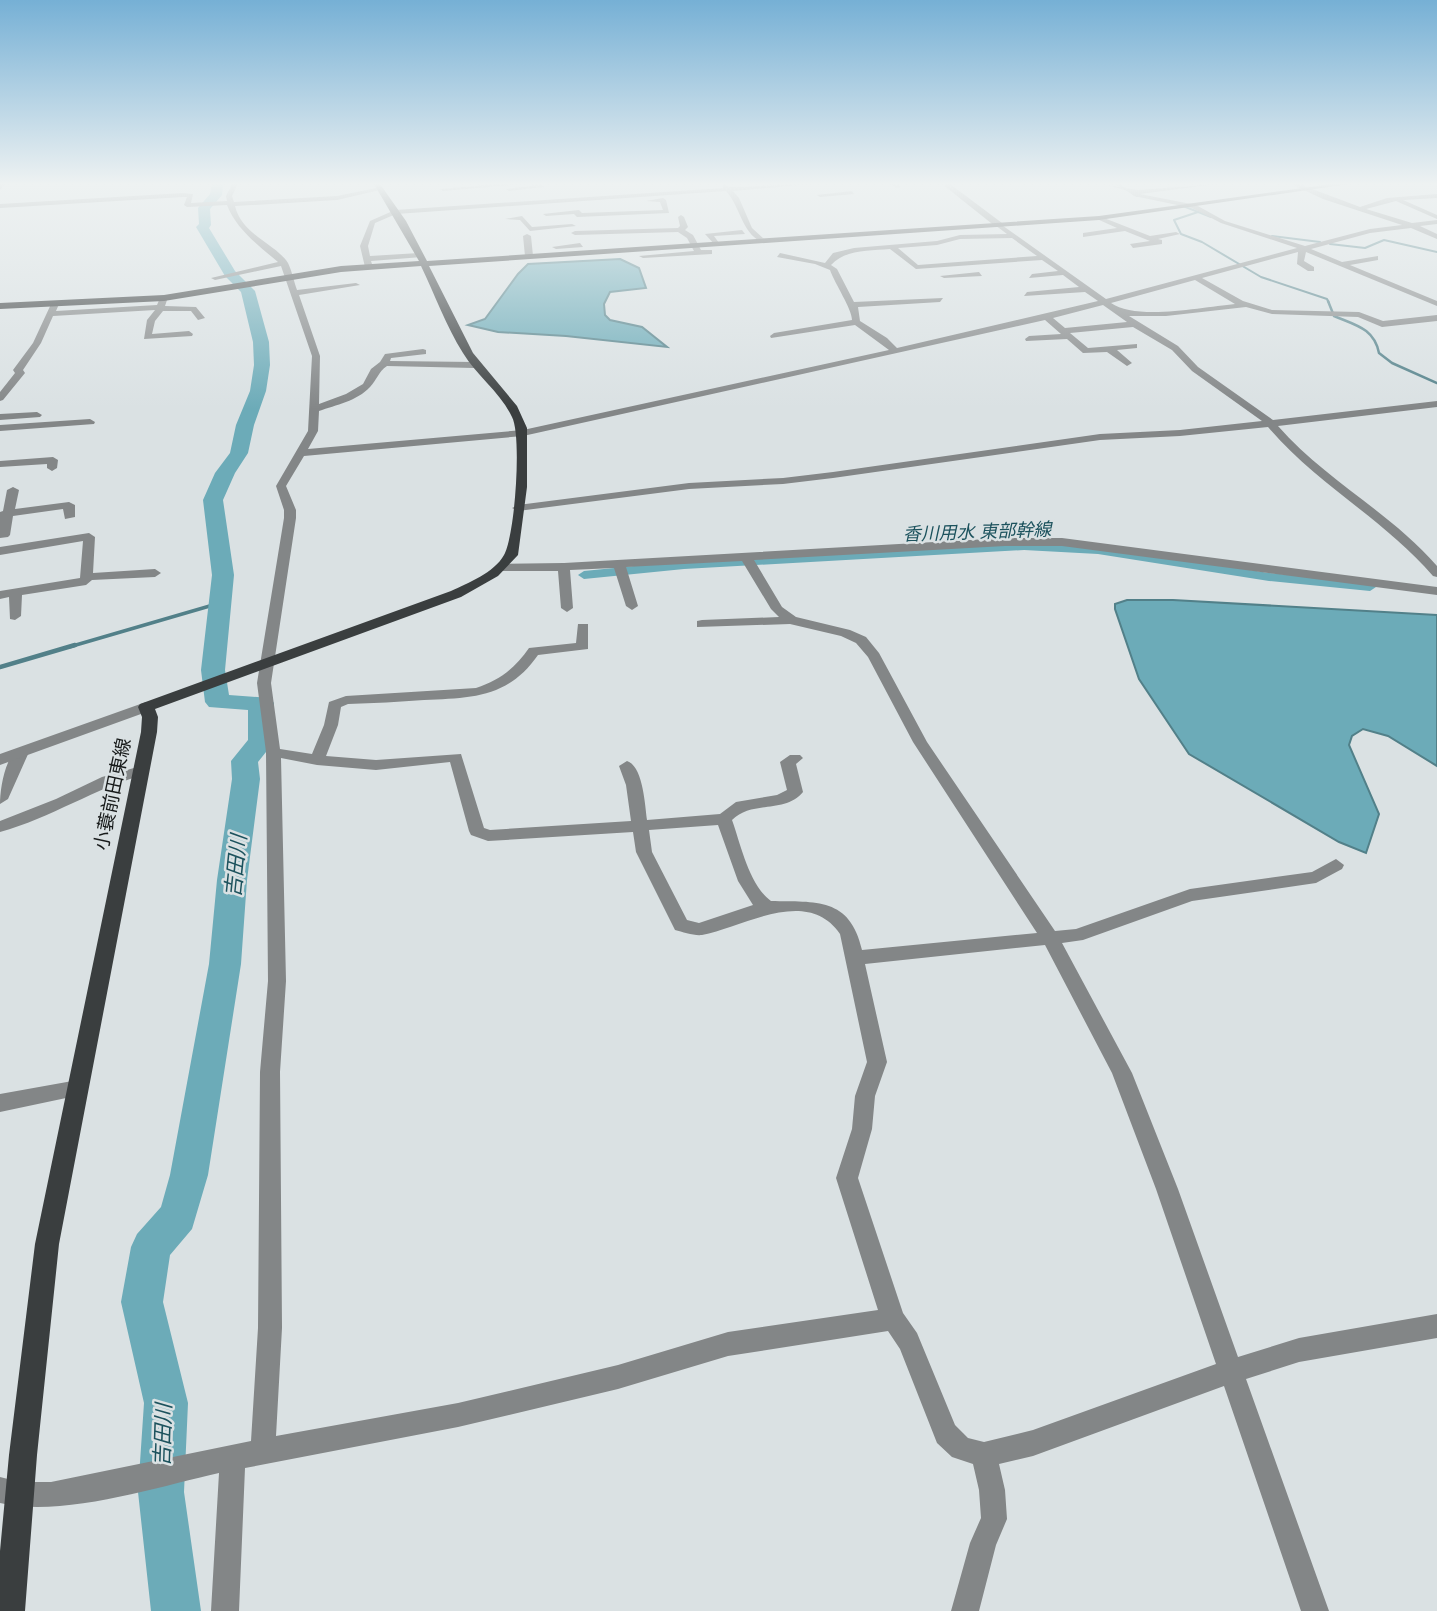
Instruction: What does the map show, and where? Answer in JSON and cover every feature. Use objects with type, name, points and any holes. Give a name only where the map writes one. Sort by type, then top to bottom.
[{"type":"main road","points":[[0,306],[53,309],[161,304],[223,288],[367,259]]},
{"type":"main road","points":[[146,707],[456,594],[478,584],[501,567],[513,553],[519,522],[523,433],[519,418],[474,365],[421,259]]},
{"type":"main road","name":"小蓑前田東線","points":[[7,1610],[10,1493],[47,1244],[149,732],[146,707]]},
{"type":"street","points":[[262,1451],[271,1328],[270,1072],[277,981],[273,752],[264,683],[290,518],[290,510],[281,486],[313,431],[316,356],[290,275],[279,259]]},
{"type":"street","points":[[800,259],[827,265],[833,269],[845,297],[858,315],[856,322]]},
{"type":"street","points":[[827,265],[834,259]]},
{"type":"street","points":[[907,259],[916,267],[1019,259]]},
{"type":"street","points":[[1043,259],[1135,324],[1175,348],[1195,369],[1269,422],[1293,450],[1415,548],[1437,573]]},
{"type":"street","points":[[301,453],[523,433],[1047,317],[1263,259]]},
{"type":"street","points":[[1301,259],[1300,262],[1311,269]]},
{"type":"street","points":[[1327,259],[1437,304]]},
{"type":"street","points":[[1340,264],[1368,259]]},
{"type":"street","points":[[218,277],[284,263]]},
{"type":"street","points":[[946,263],[967,275]]},
{"type":"street","points":[[944,276],[979,274]]},
{"type":"street","points":[[1032,276],[1062,274]]},
{"type":"street","points":[[1195,277],[1245,305]]},
{"type":"street","points":[[295,293],[356,285]]},
{"type":"street","points":[[1027,294],[1087,289]]},
{"type":"street","points":[[845,297],[932,292]]},
{"type":"street","points":[[1046,292],[1072,309]]},
{"type":"street","points":[[1413,294],[1437,292]]},
{"type":"street","points":[[852,305],[940,300]]},
{"type":"street","points":[[189,334],[147,337],[151,320],[161,304],[192,309],[201,318]]},
{"type":"street","points":[[1120,313],[1166,313],[1245,305],[1285,313],[1362,316],[1382,324],[1437,318]]},
{"type":"street","points":[[0,398],[20,373],[18,370],[37,343],[53,309]]},
{"type":"street","points":[[1047,317],[1086,351],[1134,346]]},
{"type":"street","points":[[774,336],[856,322],[884,340],[895,351]]},
{"type":"street","points":[[1029,340],[1135,324]]},
{"type":"street","points":[[1012,325],[1040,348]]},
{"type":"street","points":[[1109,349],[1127,363]]},
{"type":"street","points":[[384,365],[388,356],[423,352]]},
{"type":"street","points":[[313,410],[361,389],[371,382],[374,371],[384,365],[474,365]]},
{"type":"street","points":[[419,377],[424,365]]},
{"type":"street","points":[[518,508],[689,486],[821,477],[1100,437],[1180,433],[1406,410],[1437,404]]},
{"type":"street","points":[[0,417],[37,415]]},
{"type":"street","points":[[0,428],[90,422]]},
{"type":"street","points":[[0,464],[53,460],[52,468]]},
{"type":"street","points":[[5,536],[4,515],[13,490]]},
{"type":"street","points":[[4,515],[69,505],[69,517]]},
{"type":"street","points":[[0,551],[89,537],[86,581],[0,595]]},
{"type":"street","points":[[501,567],[620,568],[1005,542],[1062,542],[1437,592]]},
{"type":"street","points":[[747,560],[777,609],[791,620]]},
{"type":"street","points":[[564,567],[567,608]]},
{"type":"street","points":[[620,568],[632,606]]},
{"type":"street","points":[[86,577],[155,573]]},
{"type":"street","points":[[15,616],[16,592]]},
{"type":"street","points":[[702,624],[791,620],[845,633],[861,640],[874,656],[920,742],[1049,936],[1122,1073],[1167,1189],[1315,1611]]},
{"type":"street","points":[[317,760],[331,725],[334,705],[345,700],[470,694],[486,690],[521,671],[534,651],[583,646],[583,627]]},
{"type":"street","points":[[0,760],[146,707]]},
{"type":"street","points":[[0,799],[22,752]]},
{"type":"street","points":[[273,752],[317,760],[376,765],[456,757],[477,831],[488,836],[724,819],[733,808],[743,804],[789,797],[795,792],[788,762],[795,758]]},
{"type":"street","points":[[627,766],[634,785],[644,852],[681,925],[699,929],[767,907],[811,907],[838,916],[849,933],[877,1062],[865,1096],[862,1129],[847,1178],[893,1319],[909,1340],[946,1434],[961,1448],[984,1455],[1033,1443],[1231,1371],[1299,1350],[1437,1326]]},
{"type":"street","points":[[0,827],[62,803],[107,780],[141,771]]},
{"type":"street","points":[[724,819],[739,866],[760,902],[767,907]]},
{"type":"street","points":[[854,958],[1077,935],[1190,895],[1317,877],[1336,865]]},
{"type":"street","points":[[0,1102],[78,1088]]},
{"type":"street","points":[[10,1493],[51,1495],[98,1488],[262,1451],[458,1415],[618,1377],[728,1344],[893,1319]]},
{"type":"street","points":[[965,1611],[983,1543],[994,1519],[992,1490],[984,1455]]},
{"type":"street","points":[[225,1611],[229,1459]]},
{"type":"water","points":[[620,259],[639,268],[646,288],[610,292],[604,304],[605,315],[610,320],[642,327],[667,347],[498,332],[468,325],[485,319],[528,264]]},
{"type":"water","points":[[1127,600],[1173,600],[1437,615],[1437,766],[1388,736],[1363,729],[1352,736],[1349,745],[1379,814],[1366,853],[1339,842],[1189,754],[1139,679],[1115,609],[1115,604]]},
{"type":"waterway","name":"吉田川","points":[[176,1611],[161,1492],[166,1403],[142,1302],[151,1247],[178,1216],[189,1175],[225,964],[232,880],[246,779],[244,761],[261,742],[261,703],[218,702],[213,670],[223,575],[213,500],[225,473],[239,453],[245,425],[258,391],[262,365],[261,342],[248,291],[230,273],[222,259]]},
{"type":"waterway","points":[[1231,259],[1261,277],[1328,301]]},
{"type":"waterway","points":[[1328,301],[1334,316],[1368,333],[1379,353],[1392,363],[1437,383]]},
{"type":"waterway","name":"香川用水 東部幹線","points":[[584,575],[684,565],[1024,546],[1098,550],[1269,577],[1370,587]]},
{"type":"waterway","points":[[69,647],[220,603]]},
{"type":"waterway","points":[[0,667],[75,645]]}]
